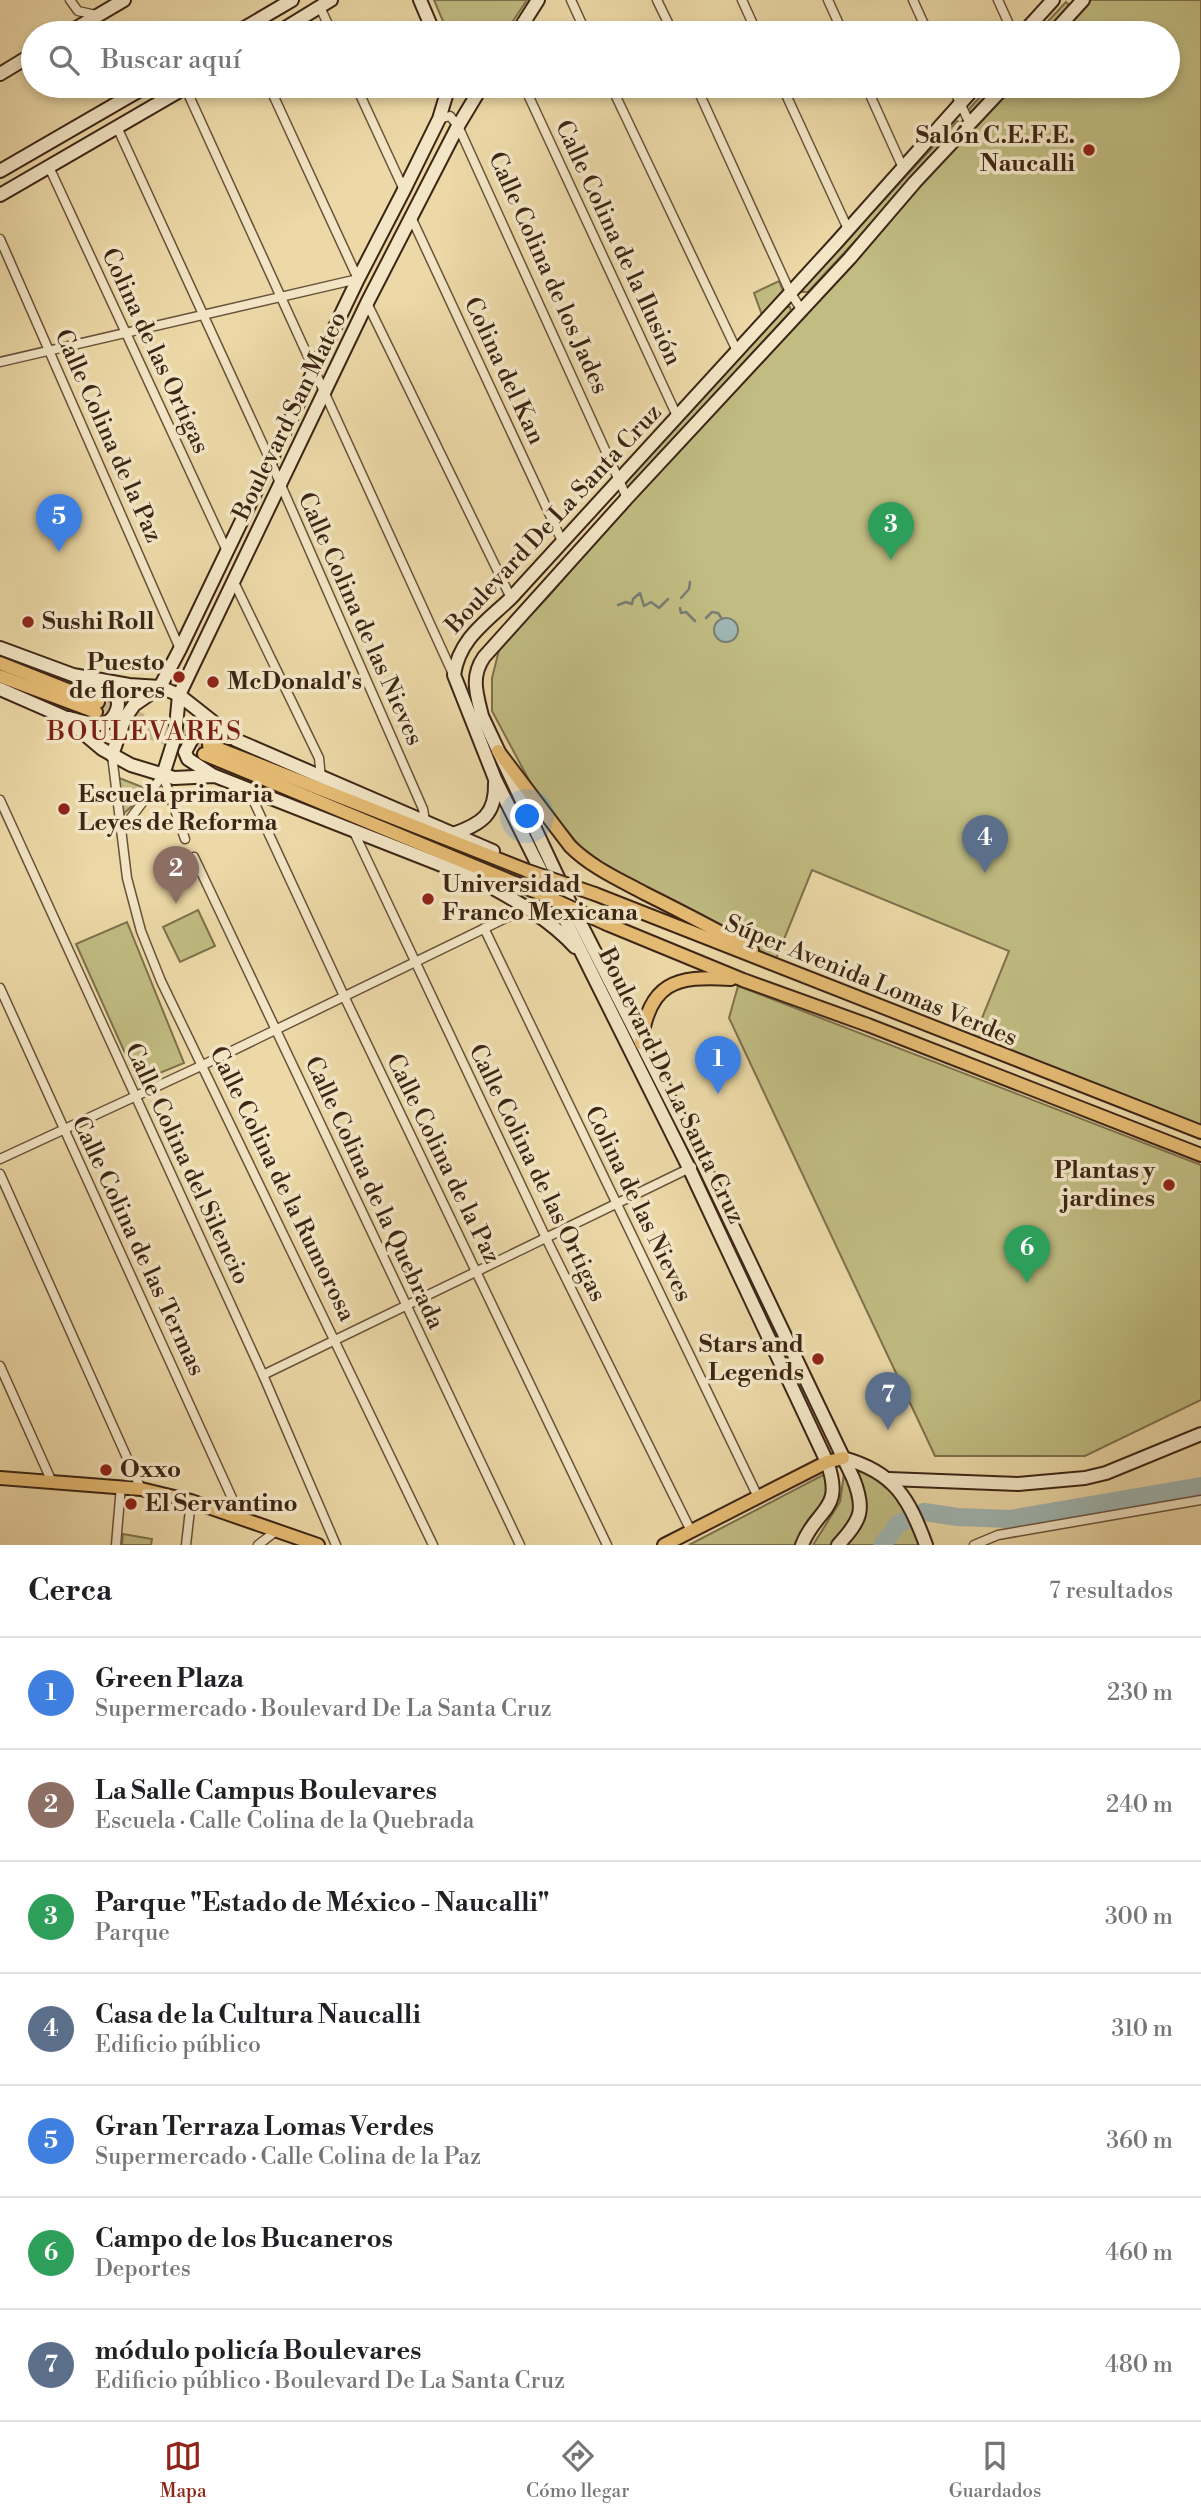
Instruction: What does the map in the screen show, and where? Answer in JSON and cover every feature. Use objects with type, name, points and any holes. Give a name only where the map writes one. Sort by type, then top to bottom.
[{"type":"main road","points":[[88,21],[124,0]]},
{"type":"main road","points":[[256,21],[292,0]]},
{"type":"main road","points":[[420,0],[429,21]]},
{"type":"main road","points":[[525,21],[538,0]]},
{"type":"main road","points":[[1034,21],[1053,0]]},
{"type":"main road","points":[[1064,21],[1083,0]]},
{"type":"main road","points":[[297,21],[325,4]]},
{"type":"main road","points":[[0,74],[21,61]]},
{"type":"main road","points":[[0,171],[127,98]]},
{"type":"main road","points":[[0,195],[168,98]]},
{"type":"main road","name":"Boulevard San Mateo","points":[[112,755],[125,718],[134,705],[160,687],[180,649],[358,279],[439,119],[445,98]]},
{"type":"main road","name":"Boulevard San Mateo","points":[[163,775],[175,737],[179,695],[411,216],[475,98]]},
{"type":"main road","name":"Boulevard De La Santa Cruz","points":[[802,1545],[805,1536],[825,1511],[834,1492],[834,1481],[827,1462],[689,1168],[495,779],[454,675],[461,648],[511,598],[965,98]]},
{"type":"main road","name":"Boulevard De La Santa Cruz","points":[[838,1545],[858,1520],[858,1491],[702,1162],[570,904],[482,716],[474,684],[478,665],[627,498],[994,98]]},
{"type":"main road","name":"Súper Avenida Lomas Verdes","points":[[0,649],[73,675],[129,685],[160,687],[179,695],[236,740],[514,861],[527,871]]},
{"type":"main road","points":[[0,663],[97,707],[0,676]]},
{"type":"main road","points":[[64,717],[98,725],[105,724],[111,721],[119,704],[117,697],[73,675]]},
{"type":"main road","name":"Súper Avenida Lomas Verdes","points":[[0,689],[64,717],[112,755],[131,765],[174,778],[215,776],[472,877],[538,893]]},
{"type":"main road","points":[[215,776],[186,756],[194,732],[202,730],[236,740]]},
{"type":"main road","name":"Súper Avenida Lomas Verdes","points":[[1201,1132],[595,894],[206,750],[607,924],[1201,1155]]},
{"type":"main road","points":[[498,751],[580,856],[628,884],[717,929],[772,964]]},
{"type":"main road","points":[[453,834],[472,826],[487,815],[496,797],[495,779]]},
{"type":"main road","points":[[472,877],[544,919],[574,946],[595,975]]},
{"type":"main road","points":[[641,1043],[649,1007],[656,997],[674,983],[698,977],[743,979]]},
{"type":"main road","points":[[889,1479],[1018,1484],[1085,1478],[1106,1473],[1201,1434]]},
{"type":"main road","points":[[664,1545],[827,1462],[844,1458],[874,1469],[889,1479],[906,1502],[926,1545]]},
{"type":"main road","points":[[0,1478],[141,1489],[191,1501],[276,1531],[294,1543],[318,1545]]},
{"type":"street","points":[[70,0],[78,11],[97,16]]},
{"type":"street","points":[[570,0],[580,21]]},
{"type":"street","points":[[657,0],[667,21]]},
{"type":"street","points":[[742,0],[752,21]]},
{"type":"street","points":[[828,0],[837,21]]},
{"type":"street","points":[[913,0],[923,21]]},
{"type":"street","points":[[998,0],[1008,21]]},
{"type":"street","points":[[192,98],[454,675]]},
{"type":"street","points":[[0,362],[358,279],[275,98]]},
{"type":"street","points":[[362,98],[404,190]]},
{"type":"street","name":"Calle Colina de la Ilusión","points":[[530,98],[677,416]]},
{"type":"street","points":[[617,98],[737,351]]},
{"type":"street","points":[[701,98],[790,292],[802,309]]},
{"type":"street","points":[[788,98],[848,229]]},
{"type":"street","points":[[871,98],[903,168]]},
{"type":"street","points":[[957,98],[970,124]]},
{"type":"street","points":[[439,119],[450,117],[458,126]]},
{"type":"street","name":"Calle Colina de los Jades","points":[[458,126],[627,498]]},
{"type":"street","name":"Calle Colina de las Nieves","points":[[117,127],[270,460],[423,809],[425,821]]},
{"type":"street","name":"Colina de las Ortigas","points":[[49,167],[227,551]]},
{"type":"street","name":"Colina del Kan","points":[[411,216],[562,541]]},
{"type":"street","name":"Calle Colina de la Paz","points":[[0,239],[180,649]]},
{"type":"street","points":[[368,303],[511,598]]},
{"type":"street","points":[[233,580],[319,758],[320,778]]},
{"type":"street","name":"Calle Colina de la Rumorosa","points":[[112,755],[127,878],[141,931],[161,981],[433,1545]]},
{"type":"street","points":[[121,831],[163,775]]},
{"type":"street","points":[[163,775],[185,839]]},
{"type":"street","name":"Calle Colina de la Paz","points":[[247,789],[607,1545]]},
{"type":"street","name":"Calle Colina del Silencio","points":[[0,800],[263,1375],[336,1545]]},
{"type":"street","name":"Calle Colina de las Ortigas","points":[[353,830],[546,1238],[691,1531]]},
{"type":"street","name":"Calle Colina de la Quebrada","points":[[194,857],[520,1545]]},
{"type":"street","points":[[0,1159],[203,1065],[512,915]]},
{"type":"street","name":"Colina de las Nieves","points":[[484,928],[758,1497]]},
{"type":"street","name":"Calle Colina de las Termas","points":[[0,988],[242,1520]]},
{"type":"street","points":[[263,1375],[702,1162]]},
{"type":"street","points":[[0,1174],[141,1489]]},
{"type":"street","points":[[0,1366],[52,1482]]},
{"type":"street","points":[[116,1545],[121,1486]]},
{"type":"street","points":[[974,1545],[998,1535],[1201,1500]]},
{"type":"street","points":[[186,1545],[191,1501]]},
{"type":"street","points":[[258,1545],[276,1531]]},
{"type":"shaded area","points":[[434,0],[527,0],[513,21],[443,21]]},
{"type":"shaded area","points":[[1091,0],[1201,0],[1201,1131],[972,1043],[1009,951],[812,870],[776,959],[592,861],[537,795],[492,711],[492,678],[500,646],[546,599],[999,98],[1180,98],[1180,21],[1071,21]]},
{"type":"shaded area","points":[[1066,2],[1070,6],[1057,21],[1048,21]]},
{"type":"shaded area","points":[[979,98],[985,98],[969,114],[968,110]]},
{"type":"shaded area","points":[[957,121],[960,127],[808,292],[802,292],[805,285]]},
{"type":"shaded area","points":[[779,281],[783,291],[762,315],[754,293]]},
{"type":"shaded area","points":[[786,307],[790,307],[791,311],[636,482],[627,488],[624,482]]},
{"type":"shaded area","points":[[114,776],[150,790],[122,815]]},
{"type":"shaded area","points":[[198,910],[215,946],[180,962],[163,927]]},
{"type":"shaded area","points":[[127,922],[184,1063],[138,1082],[76,944]]},
{"type":"shaded area","points":[[738,986],[1201,1165],[1201,1400],[1085,1456],[935,1456],[729,1018]]},
{"type":"shaded area","points":[[848,1464],[863,1469],[897,1493],[921,1545],[813,1545],[840,1502]]},
{"type":"shaded area","points":[[825,1474],[830,1489],[824,1503],[795,1545],[689,1545]]},
{"type":"shaded area","points":[[123,1534],[152,1539],[151,1545],[122,1545]]},
{"type":"water","points":[[726,618],[734,622],[738,630],[734,638],[726,642],[718,638],[714,630],[718,622]]},
{"type":"waterway","points":[[681,598],[689,589],[690,582]]},
{"type":"waterway","points":[[618,605],[626,602],[632,604],[633,599],[640,593],[644,606],[651,602],[659,608],[668,599]]},
{"type":"waterway","points":[[680,608],[681,613],[686,612],[695,621]]},
{"type":"waterway","points":[[706,618],[712,612],[718,613],[722,619]]},
{"type":"waterway","points":[[882,1545],[898,1524],[924,1512],[958,1517],[1010,1519],[1201,1486]]},
{"type":"tunnel","points":[[98,702],[209,745]]},
{"type":"tunnel","points":[[96,712],[204,754]]},
{"type":"place","name":"Salón C.E.F.E. Naucalli","points":[[1089,150]]},
{"type":"place","name":"Gran Terraza Lomas Verdes","points":[[59,552]]},
{"type":"place","name":"Parque \"Estado de México - Naucalli\"","points":[[891,560]]},
{"type":"place","name":"Sushi Roll","points":[[28,622]]},
{"type":"place","name":"Puesto de flores","points":[[179,677]]},
{"type":"place","name":"McDonald's","points":[[213,682]]},
{"type":"place","name":"Escuela primaria Leyes de Reforma","points":[[64,809]]},
{"type":"place","name":"Casa de la Cultura Naucalli","points":[[985,873]]},
{"type":"place","name":"Universidad Franco Mexicana","points":[[428,899]]},
{"type":"place","name":"La Salle Campus Boulevares","points":[[176,904]]},
{"type":"place","name":"Green Plaza","points":[[718,1094]]},
{"type":"place","name":"Plantas y jardines","points":[[1169,1185]]},
{"type":"place","name":"Campo de los Bucaneros","points":[[1027,1283]]},
{"type":"place","name":"Stars and Legends","points":[[818,1359]]},
{"type":"place","name":"módulo policía Boulevares","points":[[888,1430]]},
{"type":"place","name":"Oxxo","points":[[106,1470]]},
{"type":"place","name":"El Servantino","points":[[131,1504]]},
{"type":"district","name":"BOULEVARES","points":[[145,732]]}]
